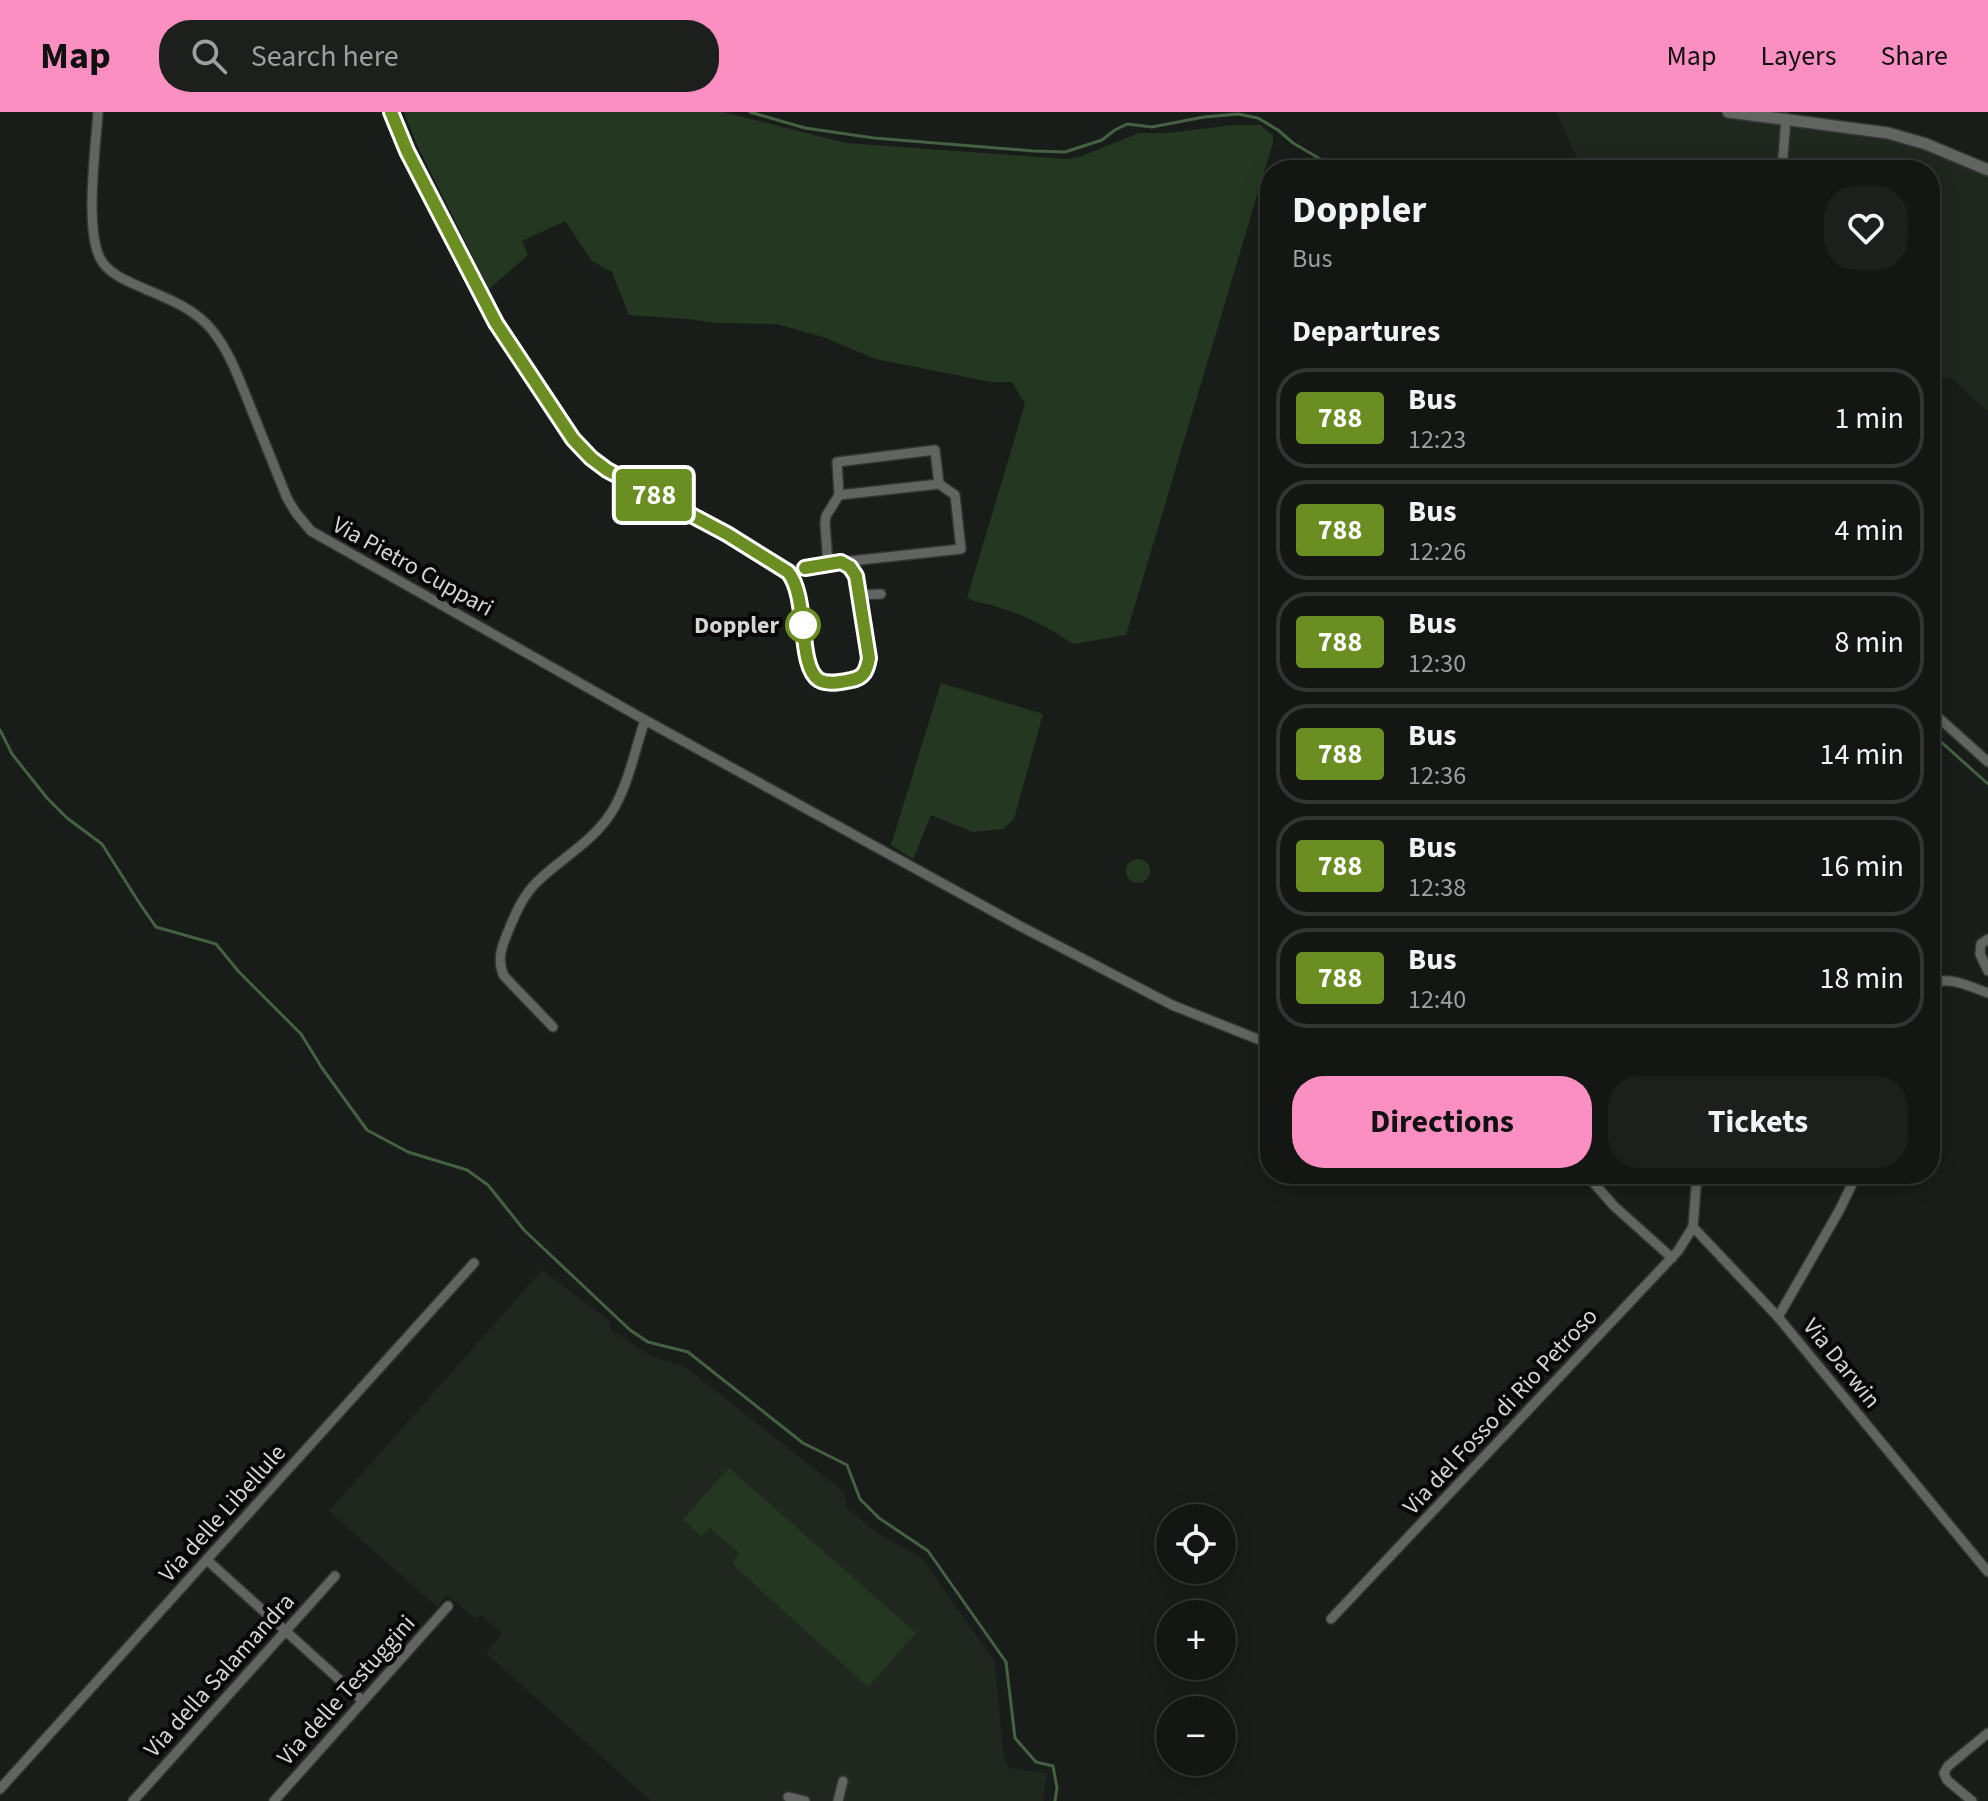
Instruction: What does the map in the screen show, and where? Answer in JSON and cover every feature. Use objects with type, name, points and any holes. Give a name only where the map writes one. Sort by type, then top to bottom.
[{"type":"street","name":"Via Pietro Cuppari","points":[[98,112],[92,221],[99,258],[121,278],[183,307],[211,328],[229,355],[287,498],[311,531],[645,720],[1018,925],[1172,1005],[1260,1040]]},
{"type":"street","points":[[391,112],[407,151],[496,323],[578,445],[607,470],[727,534],[788,572],[795,580],[801,606],[809,665],[815,677],[831,682],[857,679],[864,674],[868,653],[856,576],[850,567],[841,562]]},
{"type":"street","points":[[1728,112],[1868,129],[1907,137],[1988,170]]},
{"type":"street","points":[[1783,160],[1786,118]]},
{"type":"street","points":[[828,564],[825,519],[839,495],[837,462],[935,450],[939,484]]},
{"type":"street","points":[[788,572],[841,562],[961,549],[955,495],[939,484],[839,495]]},
{"type":"street","points":[[860,595],[881,594]]},
{"type":"street","points":[[1940,719],[1988,762]]},
{"type":"street","points":[[553,1027],[504,976],[502,948],[514,918],[531,889],[597,831],[611,814],[645,720]]},
{"type":"street","points":[[1988,939],[1981,944],[1980,954],[1988,971]]},
{"type":"street","points":[[1940,979],[1988,993]]},
{"type":"street","points":[[1595,1184],[1614,1206],[1672,1258]]},
{"type":"street","points":[[1693,1227],[1696,1184]]},
{"type":"street","points":[[1778,1317],[1852,1184]]},
{"type":"street","name":"Via del Fosso di Rio Petroso","points":[[1331,1619],[1672,1258],[1693,1227]]},
{"type":"street","name":"Via Darwin","points":[[1693,1227],[1778,1317],[1988,1572]]},
{"type":"street","name":"Via delle Libellule","points":[[0,1789],[474,1263]]},
{"type":"street","points":[[207,1560],[363,1701]]},
{"type":"street","name":"Via della Salamandra","points":[[133,1801],[335,1576]]},
{"type":"street","name":"Via delle Testuggini","points":[[274,1801],[448,1606]]},
{"type":"street","points":[[1972,1801],[1947,1780],[1944,1773],[1948,1766],[1988,1733]]},
{"type":"street","points":[[838,1801],[843,1781]]},
{"type":"street","points":[[788,1797],[805,1801]]},
{"type":"shaded area","points":[[1556,112],[1727,112],[1898,135],[1988,168],[1988,412],[1952,378],[1940,377],[1940,160],[1578,160]]},
{"type":"shaded area","points":[[542,1270],[609,1320],[610,1329],[649,1355],[687,1368],[844,1492],[847,1508],[876,1532],[922,1558],[995,1662],[1003,1752],[1009,1768],[1047,1773],[1043,1801],[651,1801],[486,1653],[502,1634],[481,1615],[476,1619],[447,1595],[437,1607],[329,1511]]},
{"type":"green space","points":[[404,112],[723,112],[846,143],[1067,159],[1139,133],[1260,125],[1273,135],[1273,142],[1268,160],[1260,160],[1260,186],[1126,635],[1073,644],[1024,616],[967,598],[1025,404],[1012,382],[991,382],[876,359],[823,337],[777,324],[714,323],[629,315],[612,272],[592,261],[565,221],[522,241],[528,255],[489,289],[418,147]]},
{"type":"green space","points":[[941,683],[1043,714],[1014,819],[1003,829],[973,832],[931,815],[913,859],[891,845]]},
{"type":"green space","points":[[1138,859],[1147,862],[1150,871],[1147,880],[1138,883],[1129,880],[1126,871],[1129,862]]},
{"type":"green space","points":[[729,1468],[916,1633],[868,1687],[732,1564],[739,1553],[710,1528],[701,1536],[683,1519]]},
{"type":"waterway","points":[[750,112],[805,128],[874,138],[1065,152],[1102,140],[1127,124],[1152,127],[1238,114],[1258,118],[1322,160]]},
{"type":"waterway","points":[[0,730],[12,754],[47,798],[67,818],[102,844],[156,927],[216,944],[239,972],[301,1034],[367,1130],[408,1152],[467,1170],[488,1185],[524,1230],[630,1330],[648,1342],[688,1352],[803,1443],[847,1465],[860,1499],[879,1518],[928,1551],[1006,1662],[1015,1738],[1036,1762],[1053,1766],[1057,1788],[1055,1801]]},
{"type":"waterway","points":[[1940,741],[1988,784]]},
{"type":"bus line","name":"788","points":[[391,112],[407,151],[496,323],[573,439],[607,470],[727,534],[788,572],[795,580],[809,665],[815,677],[831,682],[859,678],[864,674],[869,658],[856,576],[850,567],[841,562],[805,568]]},
{"type":"place","name":"Doppler","points":[[803,625]]}]
